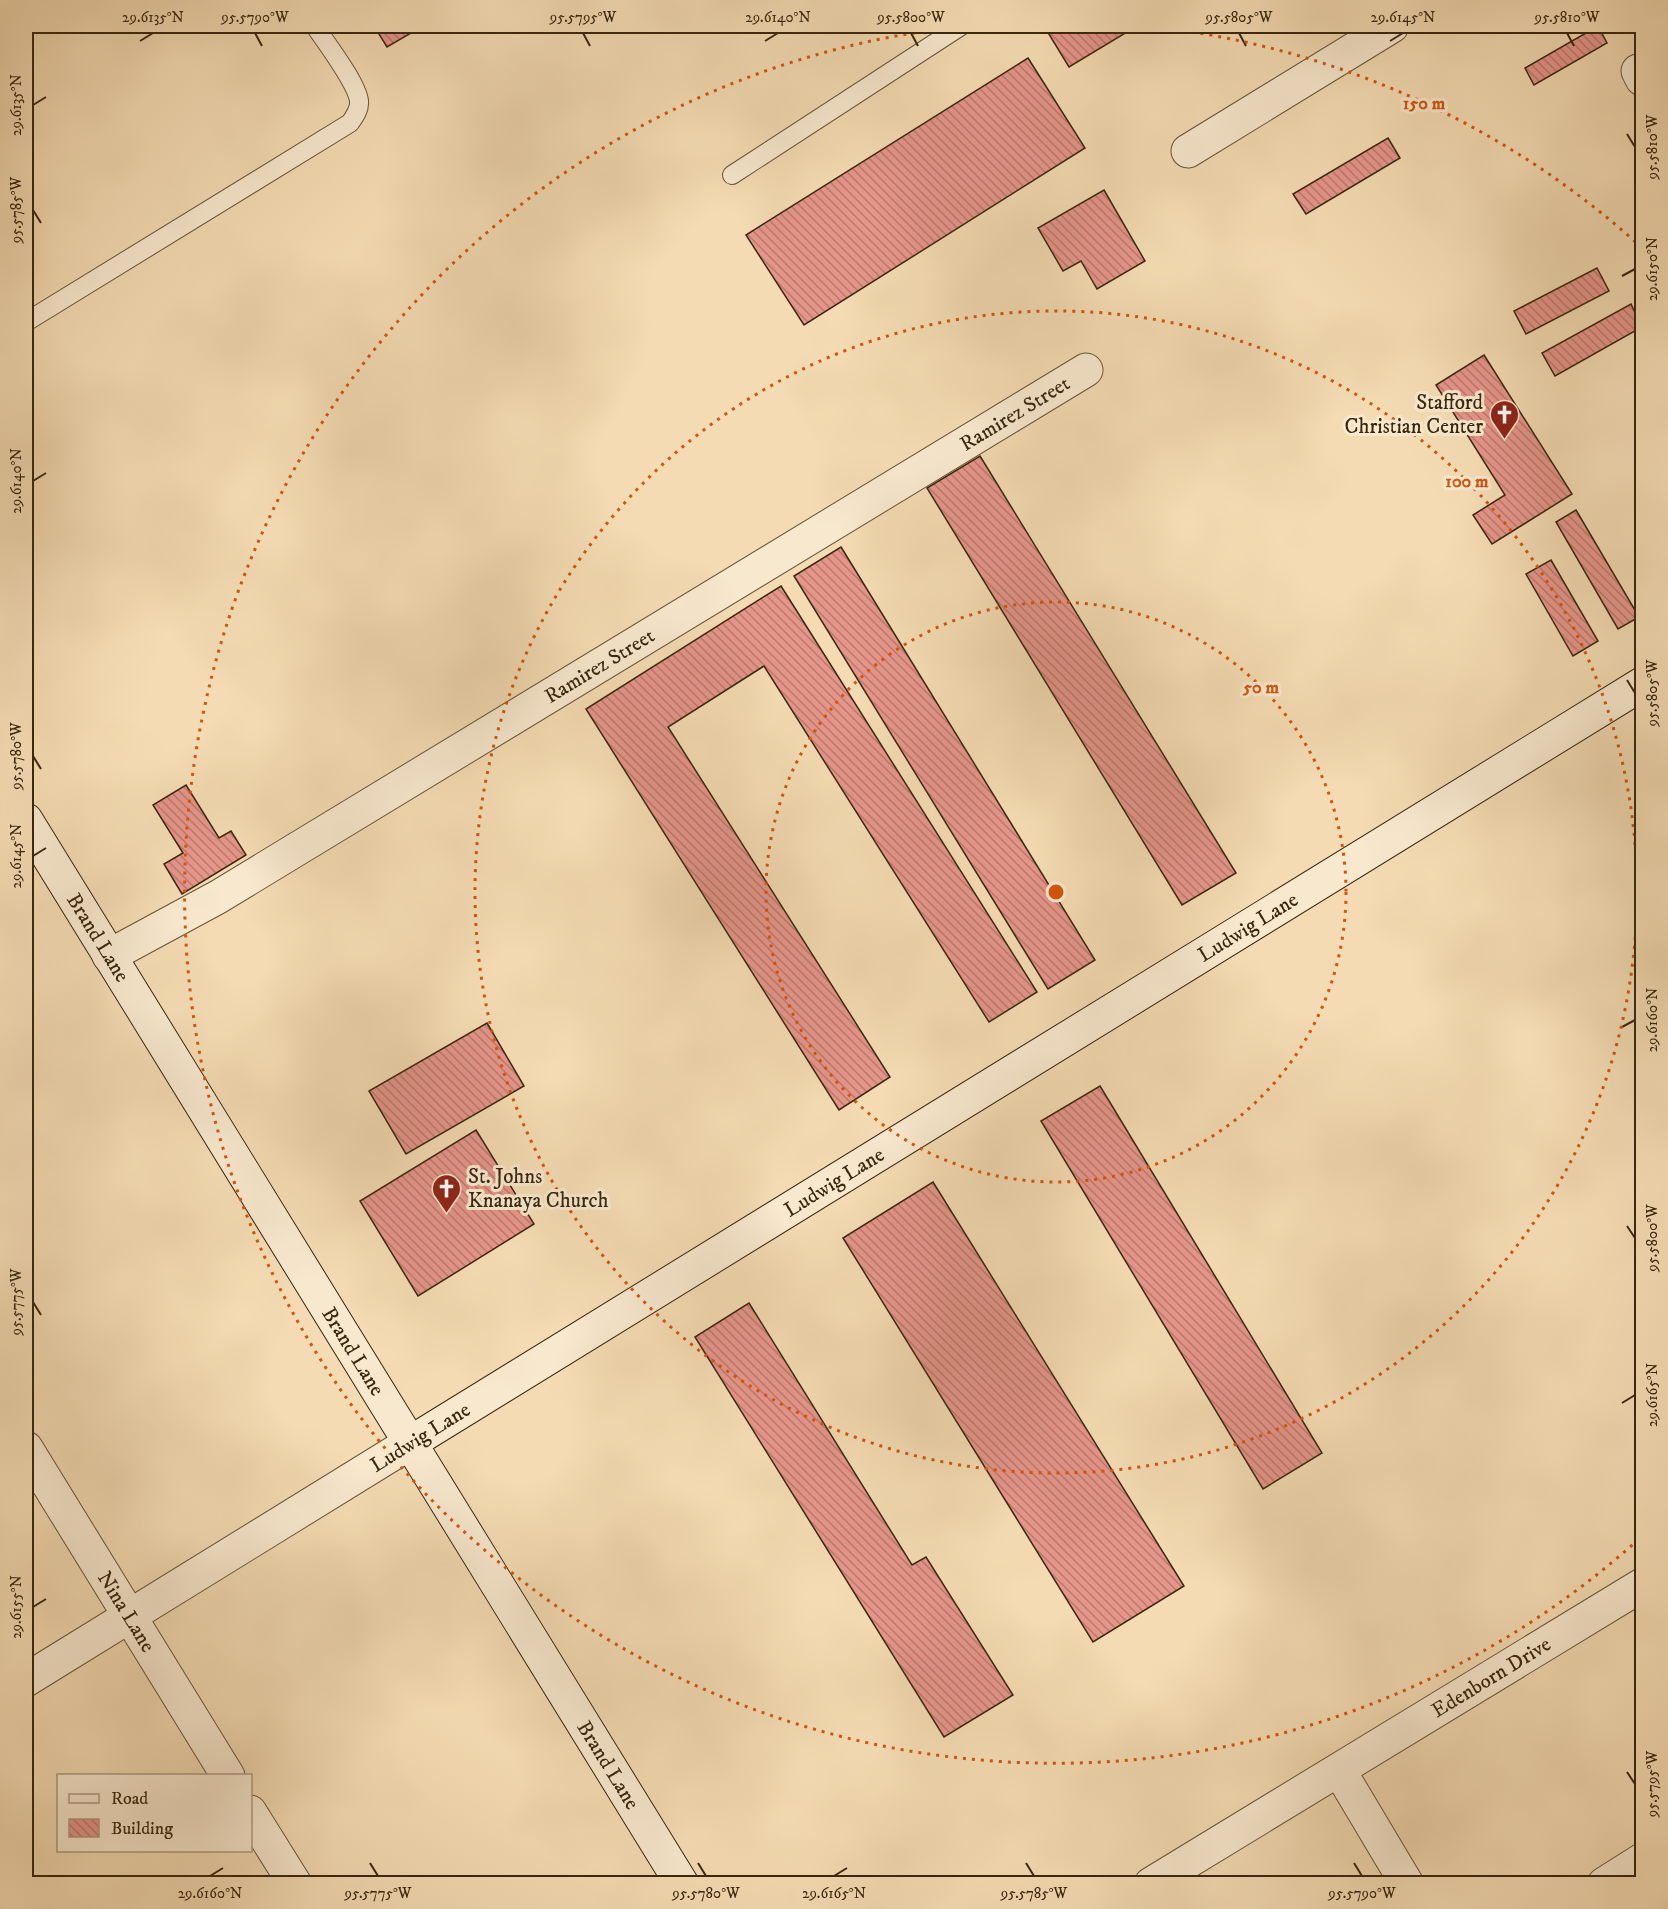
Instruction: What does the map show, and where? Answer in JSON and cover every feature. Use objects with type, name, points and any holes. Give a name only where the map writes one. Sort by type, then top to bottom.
[{"type":"street","points":[[1188,151],[1392,26]]},
{"type":"street","name":"Ramirez Street","points":[[109,956],[218,897],[1086,370]]},
{"type":"street","name":"Ludwig Lane","points":[[26,1680],[1642,684]]},
{"type":"street","name":"Brand Lane","points":[[26,820],[681,1884]]},
{"type":"street","name":"Nina Lane","points":[[26,1448],[227,1774]]},
{"type":"street","name":"Edenborn Drive","points":[[1151,1884],[1642,1585]]},
{"type":"street","points":[[1339,1770],[1407,1884]]},
{"type":"street","points":[[252,1815],[295,1884]]},
{"type":"street","points":[[1604,1884],[1642,1860]]},
{"type":"lane","points":[[26,322],[350,123],[357,113],[359,102],[355,89],[315,26]]},
{"type":"lane","points":[[732,175],[961,26]]},
{"type":"building","points":[[374,26],[423,26],[387,47]]},
{"type":"building","points":[[1044,26],[1137,26],[1069,67]]},
{"type":"building","points":[[1335,26],[1364,26],[1363,30]]},
{"type":"building","points":[[1598,26],[1607,43],[1534,85],[1525,68]]},
{"type":"building","points":[[1028,58],[1085,148],[804,325],[746,235]]},
{"type":"building","points":[[1388,138],[1400,158],[1306,214],[1293,194]]},
{"type":"building","points":[[1104,190],[1145,261],[1097,289],[1081,261],[1063,271],[1038,228]]},
{"type":"building","points":[[1597,268],[1609,291],[1526,334],[1514,311]]},
{"type":"building","points":[[1631,304],[1642,327],[1555,376],[1542,353]]},
{"type":"building","name":"Stafford Christian Center","points":[[1484,355],[1572,494],[1492,544],[1473,515],[1505,495],[1436,385]]},
{"type":"building","points":[[980,456],[1236,873],[1182,905],[927,488]]},
{"type":"building","points":[[1576,510],[1639,617],[1618,629],[1556,522]]},
{"type":"building","points":[[841,547],[1095,960],[1048,989],[794,576]]},
{"type":"building","points":[[1551,560],[1598,641],[1573,656],[1526,574]]},
{"type":"building","points":[[781,586],[1037,992],[989,1022],[764,666],[668,727],[890,1077],[839,1110],[586,709]]},
{"type":"building","points":[[186,785],[219,838],[231,831],[246,855],[182,894],[164,864],[183,853],[153,805]]},
{"type":"building","points":[[487,1023],[524,1086],[406,1154],[369,1091]]},
{"type":"building","points":[[1100,1086],[1322,1453],[1263,1489],[1041,1121]]},
{"type":"building","name":"St. Johns Knanaya Church","points":[[476,1130],[534,1224],[418,1296],[360,1201]]},
{"type":"building","points":[[933,1182],[1184,1586],[1093,1642],[843,1238]]},
{"type":"building","points":[[749,1303],[912,1565],[926,1557],[1013,1695],[944,1737],[695,1337]]},
{"type":"place","name":"Stafford Christian Center","points":[[1504,440]]},
{"type":"place","name":"St. Johns Knanaya Church","points":[[447,1214]]}]
